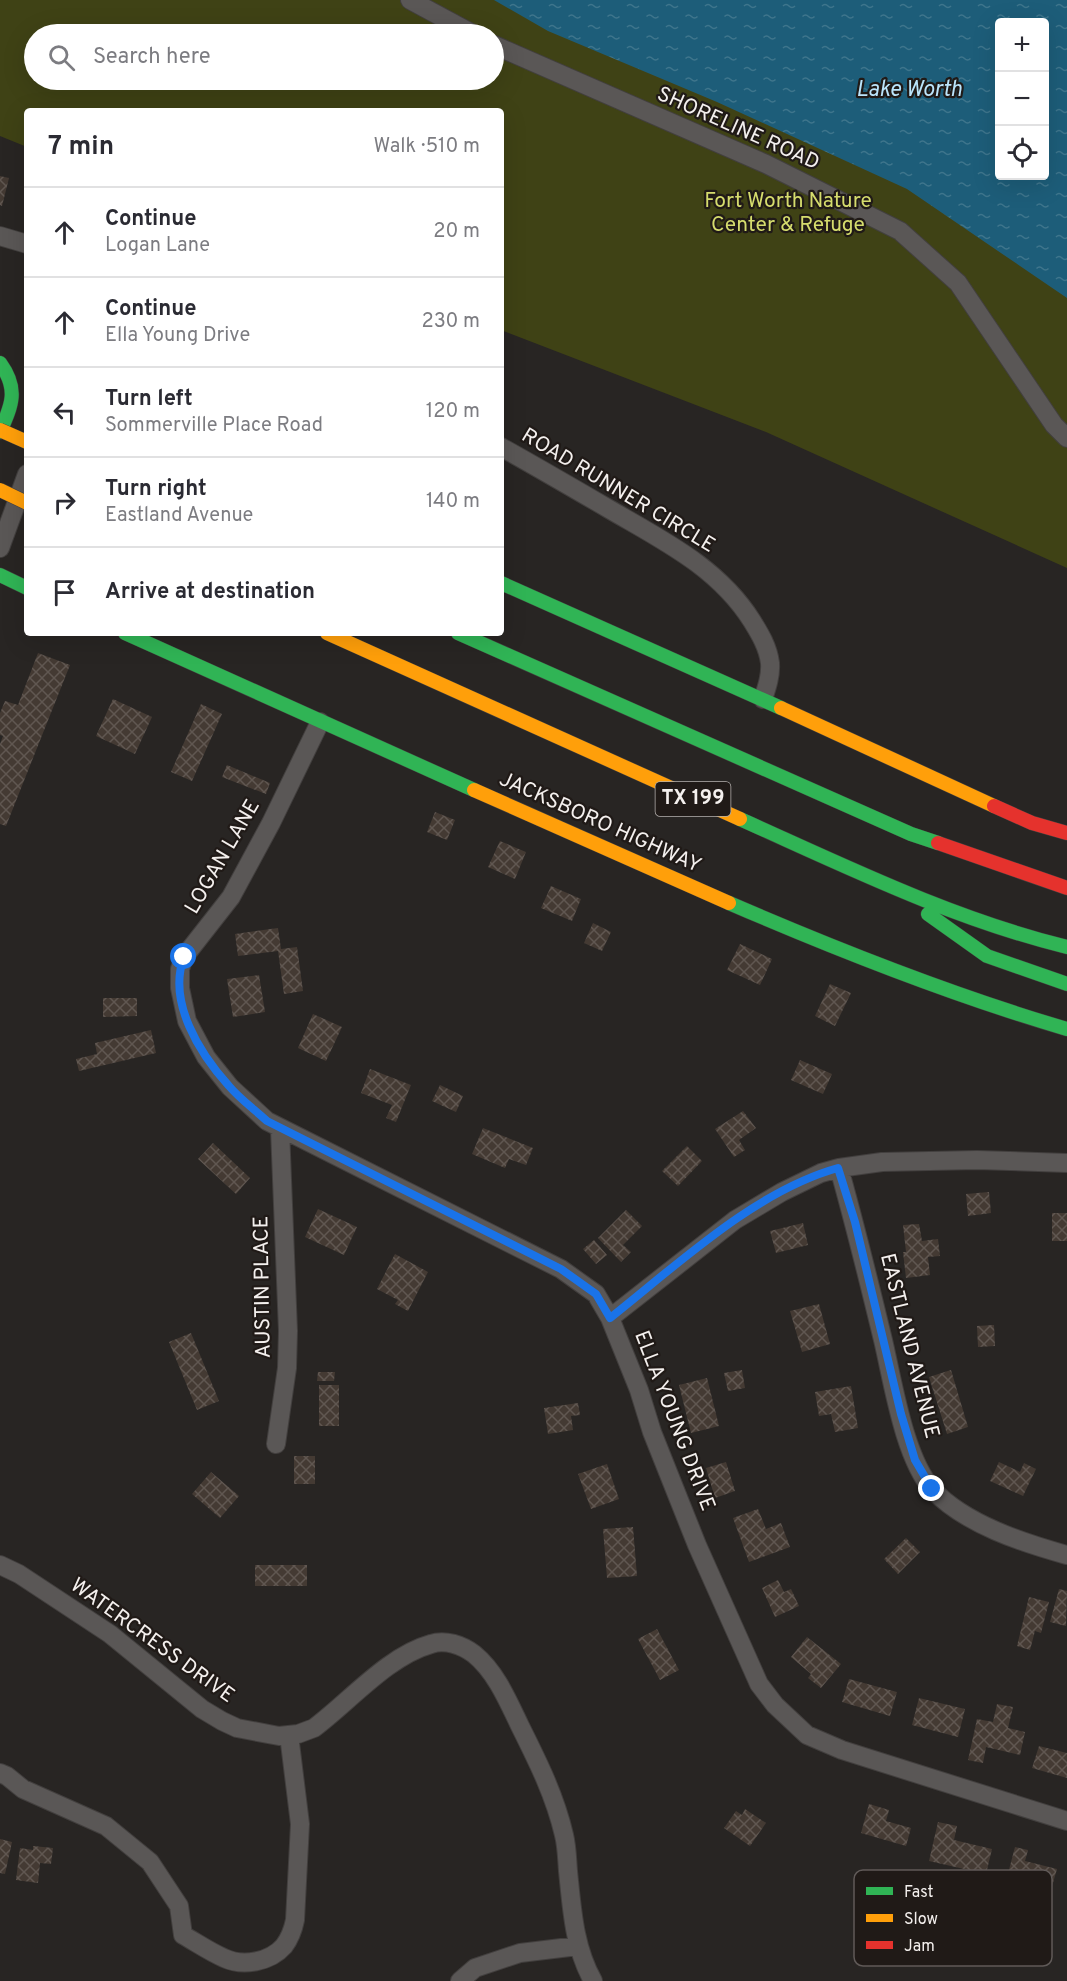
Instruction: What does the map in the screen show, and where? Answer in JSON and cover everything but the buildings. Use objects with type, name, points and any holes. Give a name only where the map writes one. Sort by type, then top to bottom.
[{"type":"main road","points":[[0,357],[18,364]]},
{"type":"main road","points":[[0,363],[9,373],[13,389],[12,403],[0,431],[24,441]]},
{"type":"main road","points":[[0,490],[24,501]]},
{"type":"main road","points":[[0,575],[24,587]]},
{"type":"main road","points":[[504,584],[763,699],[1032,823],[1067,834]]},
{"type":"main road","name":"JACKSBORO HIGHWAY","points":[[132,636],[710,895],[919,982],[1067,1029]]},
{"type":"main road","name":"TX 199","points":[[334,636],[887,885],[1018,935],[1067,947]]},
{"type":"main road","points":[[465,636],[911,834],[1067,888]]},
{"type":"main road","points":[[887,885],[987,956],[1067,984]]},
{"type":"street","points":[[411,0],[455,24]]},
{"type":"street","name":"SHORELINE ROAD","points":[[504,49],[766,164],[900,231],[958,283],[1054,425],[1067,438]]},
{"type":"street","points":[[0,236],[24,243]]},
{"type":"street","name":"ROAD RUNNER CIRCLE","points":[[504,449],[669,544],[714,575],[734,596],[756,628],[766,649],[770,663],[769,680],[763,699]]},
{"type":"street","points":[[0,548],[24,482]]},
{"type":"street","name":"LOGAN LANE","points":[[185,1014],[180,988],[180,969],[184,957],[231,897],[271,823],[320,722]]},
{"type":"street","name":"ELLA YOUNG DRIVE","points":[[185,1014],[206,1057],[230,1088],[267,1121],[561,1269],[596,1294],[610,1318],[697,1545],[759,1684],[775,1704],[807,1735],[842,1750],[1067,1821]]},
{"type":"street","name":"AUSTIN PLACE","points":[[276,1444],[287,1368],[288,1331],[280,1129]]},
{"type":"street","points":[[610,1318],[735,1220],[782,1192],[821,1173],[838,1168],[882,1162],[977,1160],[1067,1163]]},
{"type":"street","name":"EASTLAND AVENUE","points":[[838,1168],[855,1222],[901,1414],[915,1460],[932,1489],[955,1509],[980,1523],[1042,1548],[1067,1555]]},
{"type":"street","name":"WATERCRESS DRIVE","points":[[0,1564],[110,1634],[202,1709],[237,1728],[279,1736],[298,1734],[314,1728],[399,1657],[433,1643],[446,1642],[473,1653],[502,1688],[546,1778],[565,1839],[578,1946],[593,1981]]},
{"type":"street","points":[[0,1773],[23,1789],[106,1826],[150,1862],[179,1906],[183,1935],[225,1959],[246,1964],[262,1960],[282,1947],[291,1934],[295,1920],[300,1824],[289,1735]]},
{"type":"street","points":[[460,1981],[476,1968],[519,1953],[578,1946]]},
{"type":"green space","name":"Fort Worth Nature Center & Refuge","points":[[0,0],[1067,0],[1067,568],[766,432],[504,331],[504,108],[24,108],[24,146],[0,136]]},
{"type":"water","name":"Lake Worth","points":[[494,0],[1067,0],[1067,298],[907,189],[717,102],[548,31]]},
{"type":"traffic: fast","points":[[0,363],[12,389],[8,413],[0,432]]},
{"type":"traffic: fast","points":[[0,575],[24,587]]},
{"type":"traffic: fast","points":[[504,584],[781,708]]},
{"type":"traffic: fast","points":[[132,636],[474,790]]},
{"type":"traffic: fast","points":[[465,636],[911,834],[938,843]]},
{"type":"traffic: fast","points":[[740,819],[942,907],[1067,947]]},
{"type":"traffic: fast","points":[[729,903],[896,971],[981,1002],[1067,1029]]},
{"type":"traffic: fast","points":[[928,914],[987,956],[1067,984]]},
{"type":"traffic: slow","points":[[0,430],[24,441]]},
{"type":"traffic: slow","points":[[0,490],[24,502]]},
{"type":"traffic: slow","points":[[334,636],[740,819]]},
{"type":"traffic: slow","points":[[781,708],[994,806]]},
{"type":"traffic: slow","points":[[474,790],[729,903]]},
{"type":"traffic: jam","points":[[994,806],[1032,823],[1067,833]]},
{"type":"traffic: jam","points":[[938,843],[1067,888]]},
{"type":"route","points":[[184,957],[180,969],[180,988],[187,1021],[206,1057],[230,1088],[267,1121],[561,1269],[596,1294],[610,1318],[735,1220],[782,1192],[821,1173],[838,1168],[855,1222],[901,1414],[915,1460],[932,1489]]}]
